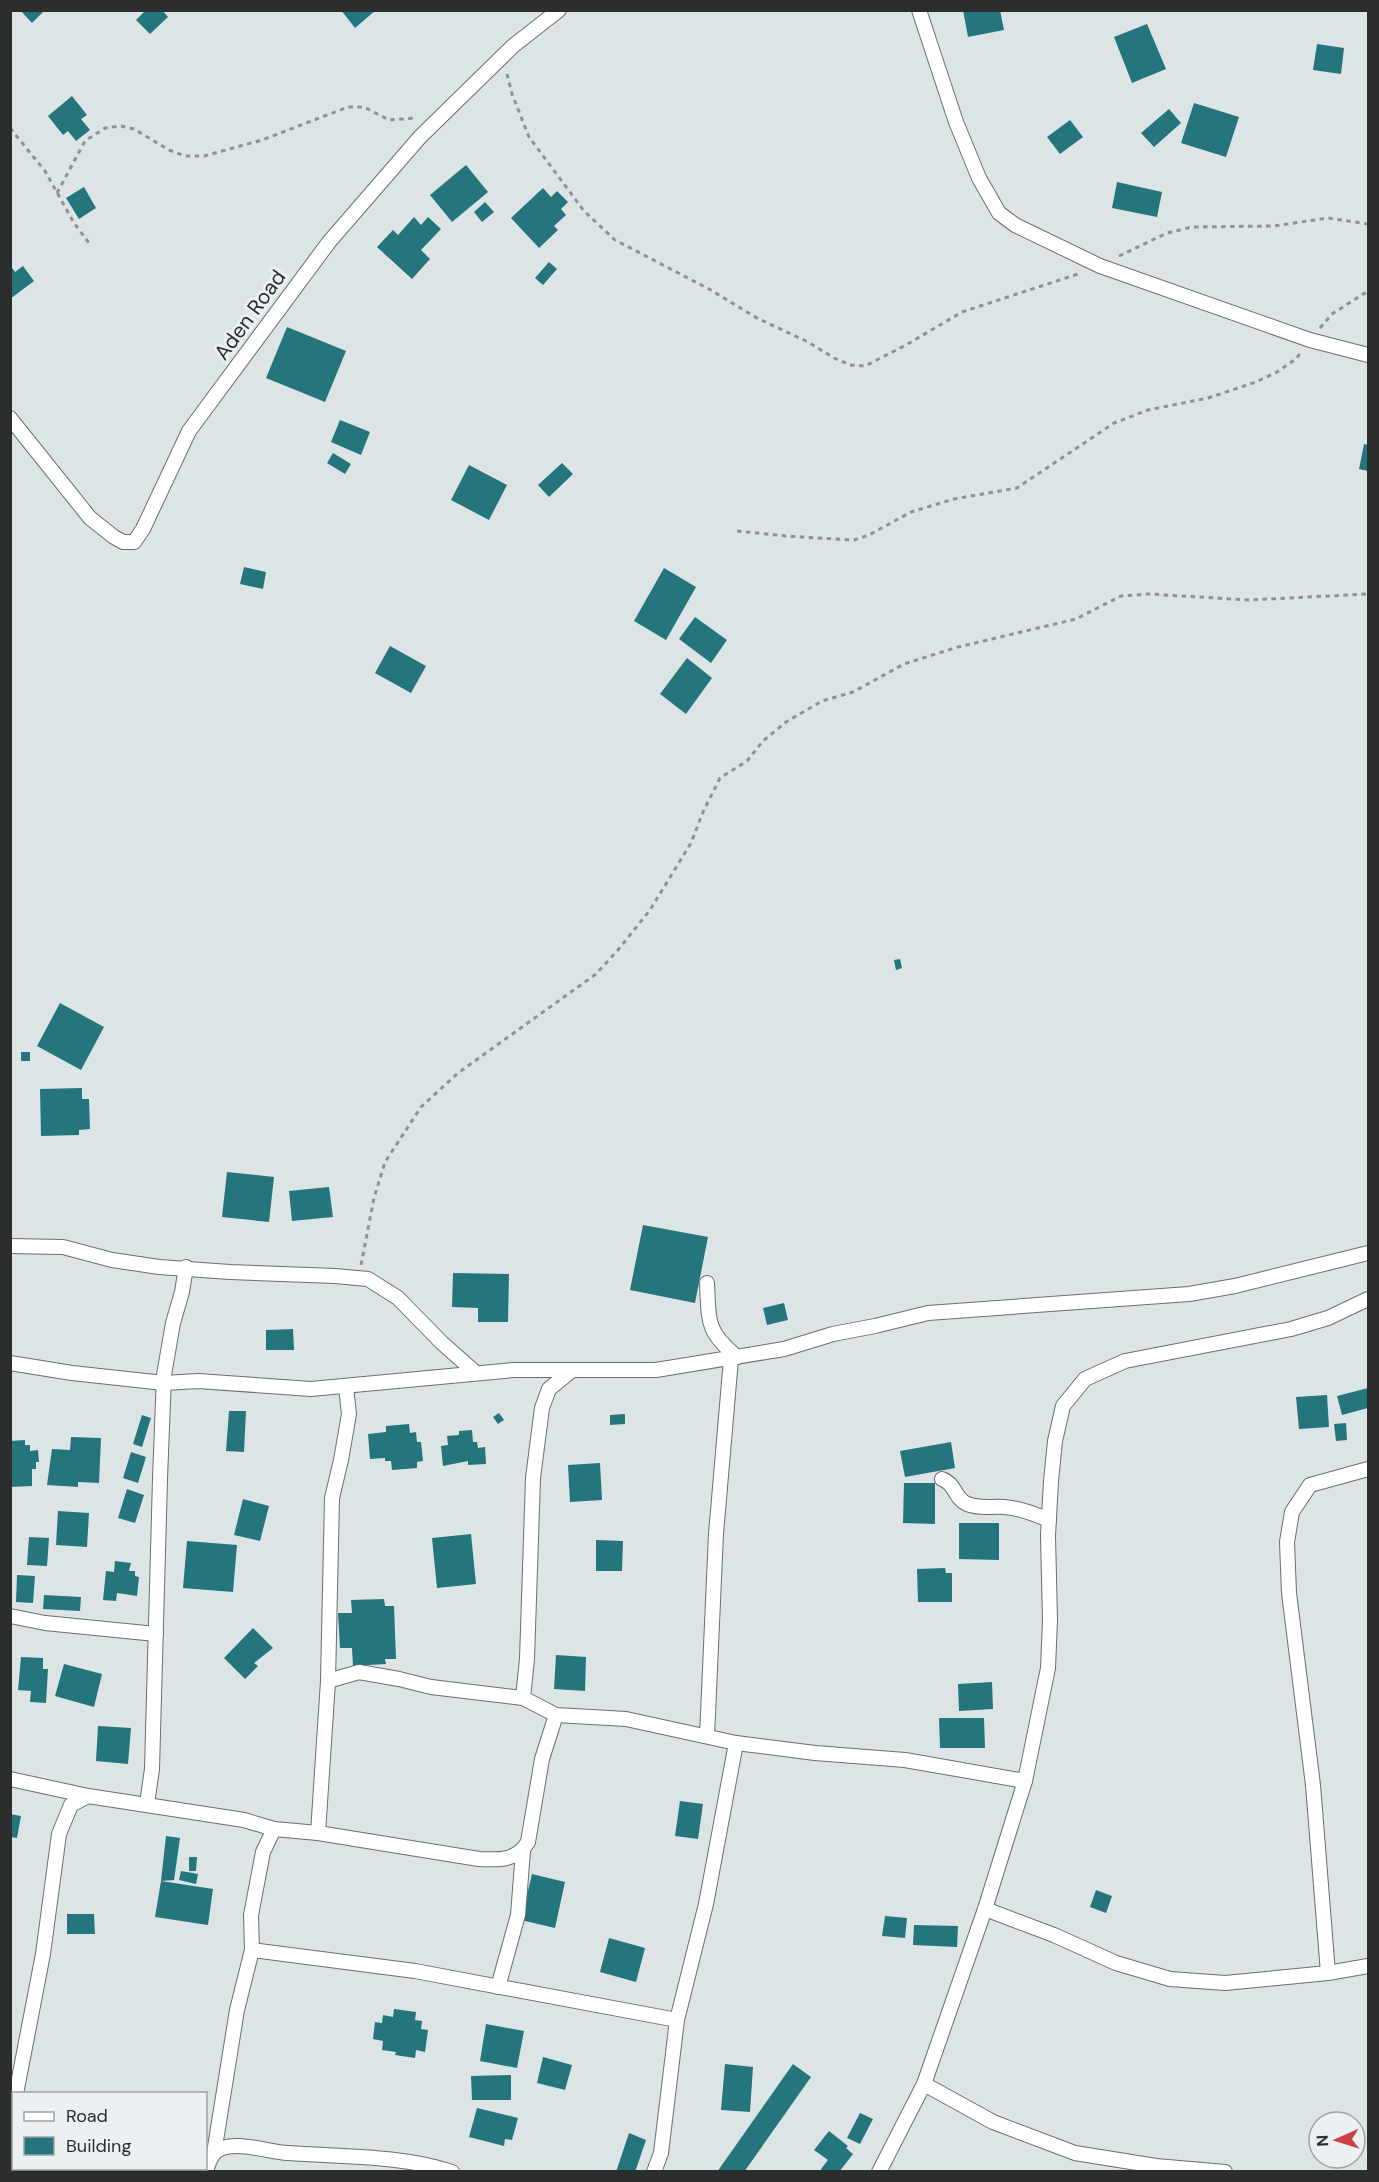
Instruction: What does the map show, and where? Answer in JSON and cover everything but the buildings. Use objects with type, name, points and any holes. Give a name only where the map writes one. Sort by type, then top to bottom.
[{"type":"street","name":"Aden Road","points":[[10,418],[15,436],[90,518],[123,542],[134,542],[189,431],[329,242],[412,145],[502,57],[559,10]]},
{"type":"street","points":[[919,10],[956,122],[979,178],[999,213],[1015,225],[1100,266],[1310,340],[1368,355]]},
{"type":"street","points":[[10,1246],[63,1247],[132,1264],[368,1279],[398,1298],[476,1374]]},
{"type":"street","points":[[10,1363],[72,1373],[164,1383],[198,1381],[311,1389],[514,1370],[656,1370],[784,1349],[833,1334],[928,1313],[1189,1294],[1235,1286],[1368,1252]]},
{"type":"street","points":[[147,1804],[152,1769],[164,1383],[173,1323],[186,1267]]},
{"type":"street","points":[[706,1283],[708,1310],[714,1335],[734,1358],[716,1534],[708,1736]]},
{"type":"street","points":[[879,2172],[924,2084],[985,1909],[1026,1781],[1048,1668],[1049,1520],[1055,1441],[1063,1406],[1085,1379],[1125,1361],[1291,1329],[1328,1318],[1368,1299]]},
{"type":"street","points":[[523,1698],[527,1659],[533,1478],[542,1408],[549,1389],[571,1371]]},
{"type":"street","points":[[318,1833],[328,1681],[332,1498],[349,1414],[346,1387]]},
{"type":"street","points":[[1328,1973],[1313,1785],[1290,1603],[1287,1542],[1292,1512],[1310,1485],[1368,1469]]},
{"type":"street","points":[[942,1479],[950,1482],[961,1501],[968,1504],[1006,1507],[1049,1520]]},
{"type":"street","points":[[10,1616],[45,1623],[156,1634]]},
{"type":"street","points":[[328,1681],[359,1672],[431,1687],[523,1698],[556,1715],[626,1719],[736,1743],[904,1761],[1026,1781]]},
{"type":"street","points":[[498,1987],[518,1915],[523,1851],[528,1842],[542,1759],[556,1715]]},
{"type":"street","points":[[654,2172],[661,2153],[677,2020],[705,1904],[736,1743]]},
{"type":"street","points":[[10,1779],[88,1796],[244,1820],[274,1828],[479,1859],[499,1860],[514,1857],[523,1851]]},
{"type":"street","points":[[16,2092],[43,1954],[59,1834],[71,1805],[88,1796]]},
{"type":"street","points":[[207,2170],[214,2153],[237,2010],[252,1950],[251,1915],[263,1852],[274,1828]]},
{"type":"street","points":[[985,1909],[1054,1935],[1116,1963],[1170,1979],[1225,1983],[1328,1973],[1368,1966]]},
{"type":"street","points":[[252,1950],[415,1971],[677,2020]]},
{"type":"street","points":[[924,2084],[993,2122],[1075,2153],[1156,2166],[1225,2172]]},
{"type":"street","points":[[214,2153],[220,2149],[236,2146],[287,2153],[362,2157],[452,2172]]},
{"type":"path","points":[[502,57],[512,94],[529,137],[584,211],[615,240],[709,289],[757,318],[850,365],[865,366],[962,312],[1061,281],[1100,266],[1167,233],[1192,227],[1274,226],[1328,218],[1368,224]]},
{"type":"path","points":[[57,193],[85,141],[105,128],[121,126],[134,129],[169,150],[184,156],[204,156],[262,140],[348,106],[364,107],[389,120],[445,112]]},
{"type":"path","points":[[10,128],[45,171],[74,223],[89,243]]},
{"type":"path","points":[[737,531],[786,537],[854,540],[877,531],[911,512],[954,499],[1017,488],[1114,423],[1148,410],[1208,398],[1256,382],[1276,372],[1296,359],[1332,314],[1368,291]]},
{"type":"path","points":[[359,1278],[374,1198],[386,1162],[421,1107],[458,1073],[596,974],[651,910],[691,843],[720,778],[747,761],[763,741],[786,722],[822,701],[853,692],[904,664],[958,647],[1076,619],[1121,596],[1149,594],[1249,600],[1368,594]]}]
